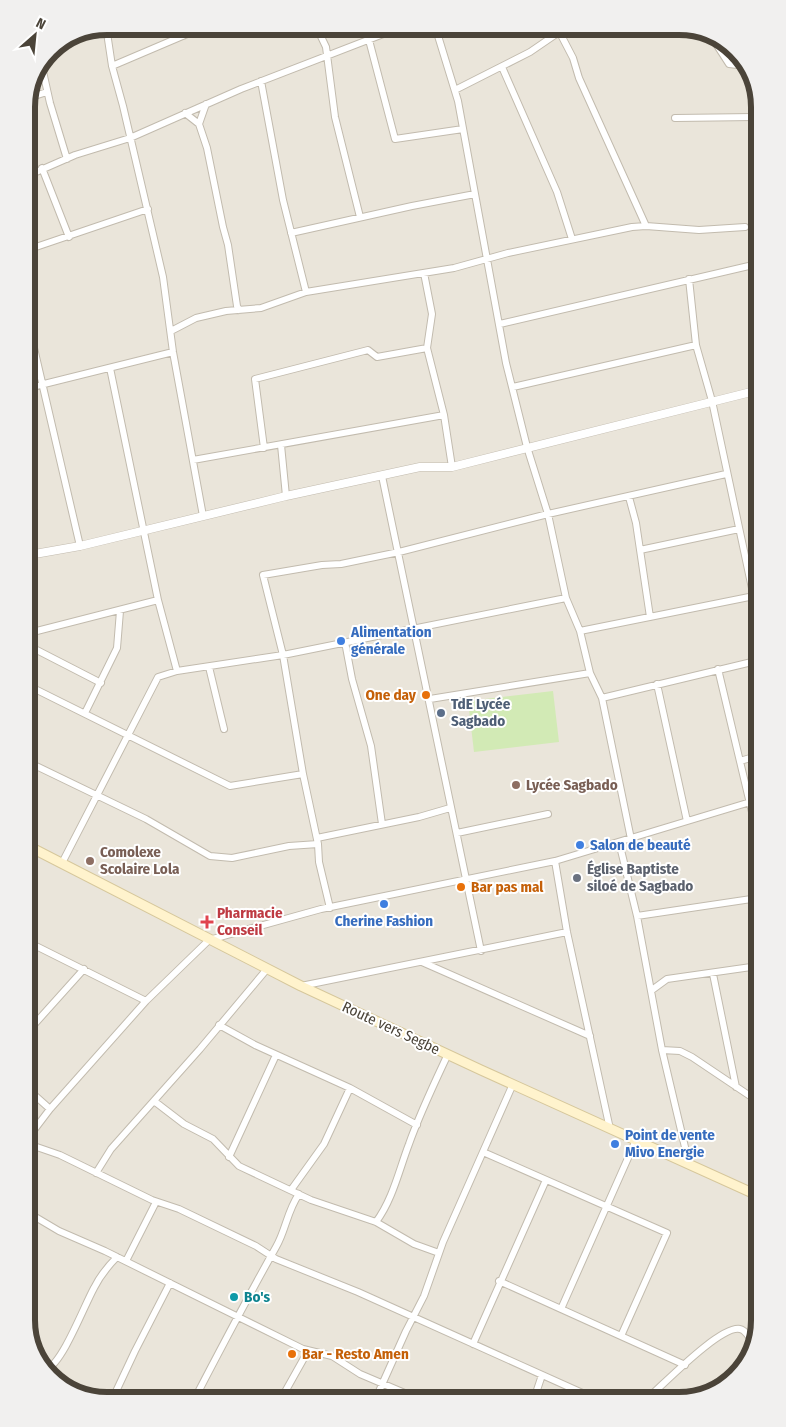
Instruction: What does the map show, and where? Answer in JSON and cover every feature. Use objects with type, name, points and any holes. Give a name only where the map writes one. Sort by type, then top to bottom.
[{"type":"main road","name":"Route vers Segbe","points":[[35,850],[208,940],[301,986],[751,1192]]},
{"type":"street","points":[[107,35],[112,66],[163,277],[173,352],[203,516]]},
{"type":"street","points":[[321,35],[327,56],[335,116],[360,217]]},
{"type":"street","points":[[35,172],[130,138],[261,81],[382,35]]},
{"type":"street","points":[[438,35],[455,90],[500,324],[503,350],[527,448],[548,514],[566,598],[580,631],[590,673],[602,698],[631,838]]},
{"type":"street","points":[[455,90],[556,35]]},
{"type":"street","points":[[561,35],[573,58],[579,78],[646,226]]},
{"type":"street","points":[[112,66],[183,36]]},
{"type":"street","points":[[370,40],[395,139],[463,129]]},
{"type":"street","points":[[718,46],[729,64],[737,65]]},
{"type":"street","points":[[502,66],[556,188],[572,240]]},
{"type":"street","points":[[43,73],[67,159]]},
{"type":"street","points":[[261,81],[275,164],[306,292]]},
{"type":"street","points":[[36,95],[47,92]]},
{"type":"street","points":[[206,104],[199,124],[228,245],[236,306],[239,310]]},
{"type":"street","points":[[185,113],[199,124]]},
{"type":"street","points":[[675,118],[751,117]]},
{"type":"street","points":[[42,168],[68,238]]},
{"type":"street","points":[[291,233],[475,194]]},
{"type":"street","points":[[35,248],[68,238],[148,209]]},
{"type":"street","points":[[171,331],[196,318],[261,308],[306,292],[424,274],[572,240],[646,226],[699,230],[745,227]]},
{"type":"street","points":[[500,324],[751,265]]},
{"type":"street","points":[[424,274],[432,314],[427,348],[444,415],[452,467]]},
{"type":"street","points":[[689,279],[696,345],[712,400],[726,474],[751,583]]},
{"type":"street","points":[[513,387],[696,345]]},
{"type":"street","points":[[264,448],[255,379],[349,353],[368,350],[377,357],[427,348]]},
{"type":"street","points":[[35,349],[80,546]]},
{"type":"street","points":[[35,387],[173,352]]},
{"type":"street","points":[[110,368],[145,529],[158,600],[177,671]]},
{"type":"street","points":[[35,554],[80,546],[286,496],[420,467],[452,467],[712,400],[751,392]]},
{"type":"street","points":[[193,460],[444,415]]},
{"type":"street","points":[[280,445],[286,496]]},
{"type":"street","points":[[330,908],[319,862],[318,841],[303,774],[283,655],[262,575],[322,565],[341,564],[399,552],[548,514],[726,474]]},
{"type":"street","points":[[382,476],[430,699],[450,808],[458,833],[465,879],[481,951]]},
{"type":"street","points":[[629,497],[640,550],[650,617]]},
{"type":"street","points":[[640,550],[739,529]]},
{"type":"street","points":[[580,631],[751,597]]},
{"type":"street","points":[[62,863],[158,677],[177,671],[283,655],[566,598]]},
{"type":"street","points":[[35,632],[158,600]]},
{"type":"street","points":[[85,714],[117,648],[120,611]]},
{"type":"street","points":[[345,642],[352,678],[371,746],[382,824]]},
{"type":"street","points":[[35,649],[101,683]]},
{"type":"street","points":[[602,698],[751,662]]},
{"type":"street","points":[[209,667],[224,729]]},
{"type":"street","points":[[718,669],[751,806]]},
{"type":"street","points":[[430,699],[590,673]]},
{"type":"street","points":[[656,684],[687,821]]},
{"type":"street","points":[[35,689],[230,786],[303,774]]},
{"type":"street","points":[[740,761],[751,758]]},
{"type":"street","points":[[35,765],[146,819],[210,856],[232,858],[318,841],[450,808]]},
{"type":"street","points":[[35,1129],[50,1109],[146,1001],[208,940],[330,908],[555,861],[750,802]]},
{"type":"street","points":[[458,833],[548,814]]},
{"type":"street","points":[[620,842],[652,990],[662,1050],[689,1164]]},
{"type":"street","points":[[555,861],[567,932],[610,1129]]},
{"type":"street","points":[[637,916],[751,899]]},
{"type":"street","points":[[301,986],[481,951],[567,932]]},
{"type":"street","points":[[35,945],[146,1001]]},
{"type":"street","points":[[422,962],[590,1036]]},
{"type":"street","points":[[652,990],[663,980],[751,967]]},
{"type":"street","points":[[35,1024],[84,969]]},
{"type":"street","points":[[96,1172],[111,1149],[267,969]]},
{"type":"street","points":[[713,974],[736,1087]]},
{"type":"street","points":[[219,1024],[276,1055],[350,1088],[417,1125]]},
{"type":"street","points":[[662,1050],[680,1051],[692,1057],[751,1097]]},
{"type":"street","points":[[376,1222],[382,1214],[417,1125],[448,1054]]},
{"type":"street","points":[[229,1157],[233,1143],[276,1055]]},
{"type":"street","points":[[379,1392],[412,1317],[424,1296],[439,1253],[513,1084]]},
{"type":"street","points":[[291,1190],[324,1144],[350,1088]]},
{"type":"street","points":[[35,1096],[50,1109]]},
{"type":"street","points":[[154,1101],[184,1124],[213,1139],[239,1166],[298,1194],[376,1222],[414,1244],[439,1253]]},
{"type":"street","points":[[561,1309],[636,1140]]},
{"type":"street","points":[[35,1146],[60,1155],[156,1202],[179,1209],[256,1246],[270,1256],[358,1292],[580,1392]]},
{"type":"street","points":[[483,1152],[667,1233],[621,1336]]},
{"type":"street","points":[[473,1344],[546,1180]]},
{"type":"street","points":[[198,1392],[237,1316],[278,1244],[291,1207],[298,1194]]},
{"type":"street","points":[[126,1261],[156,1202]]},
{"type":"street","points":[[35,1217],[59,1231],[118,1257],[308,1351],[332,1356],[360,1374],[400,1392]]},
{"type":"street","points":[[50,1364],[59,1357],[94,1288],[108,1266],[118,1257]]},
{"type":"street","points":[[500,1281],[685,1365]]},
{"type":"street","points":[[116,1392],[170,1283]]},
{"type":"street","points":[[654,1392],[720,1335],[737,1328],[744,1331],[749,1337]]},
{"type":"street","points":[[285,1392],[308,1351]]},
{"type":"street","points":[[536,1392],[542,1375]]},
{"type":"shaded area","points":[[107,35],[684,35],[711,42],[723,50],[736,63],[746,79],[751,107],[751,1320],[749,1339],[739,1360],[723,1377],[707,1387],[679,1392],[102,1392],[84,1388],[63,1377],[50,1364],[40,1348],[35,1320],[35,102],[40,79],[47,67],[53,60],[60,60],[60,53],[79,40]]},
{"type":"green space","points":[[553,691],[559,742],[474,752],[468,701]]},
{"type":"place","name":"Alimentation générale","points":[[341,641]]},
{"type":"place","name":"One day","points":[[426,695]]},
{"type":"place","name":"TdE Lycée Sagbado","points":[[441,713]]},
{"type":"place","name":"Lycée Sagbado","points":[[516,785]]},
{"type":"place","name":"Salon de beauté","points":[[580,845]]},
{"type":"place","name":"Comolexe Scolaire Lola","points":[[90,861]]},
{"type":"place","name":"Église Baptiste siloé de Sagbado","points":[[577,878]]},
{"type":"place","name":"Bar pas mal","points":[[461,887]]},
{"type":"place","name":"Cherine Fashion","points":[[384,904]]},
{"type":"place","name":"Pharmacie Conseil","points":[[207,922]]},
{"type":"place","name":"Point de vente Mivo Energie","points":[[615,1144]]},
{"type":"place","name":"Bo's","points":[[234,1297]]},
{"type":"place","name":"Bar - Resto Amen","points":[[292,1354]]}]
